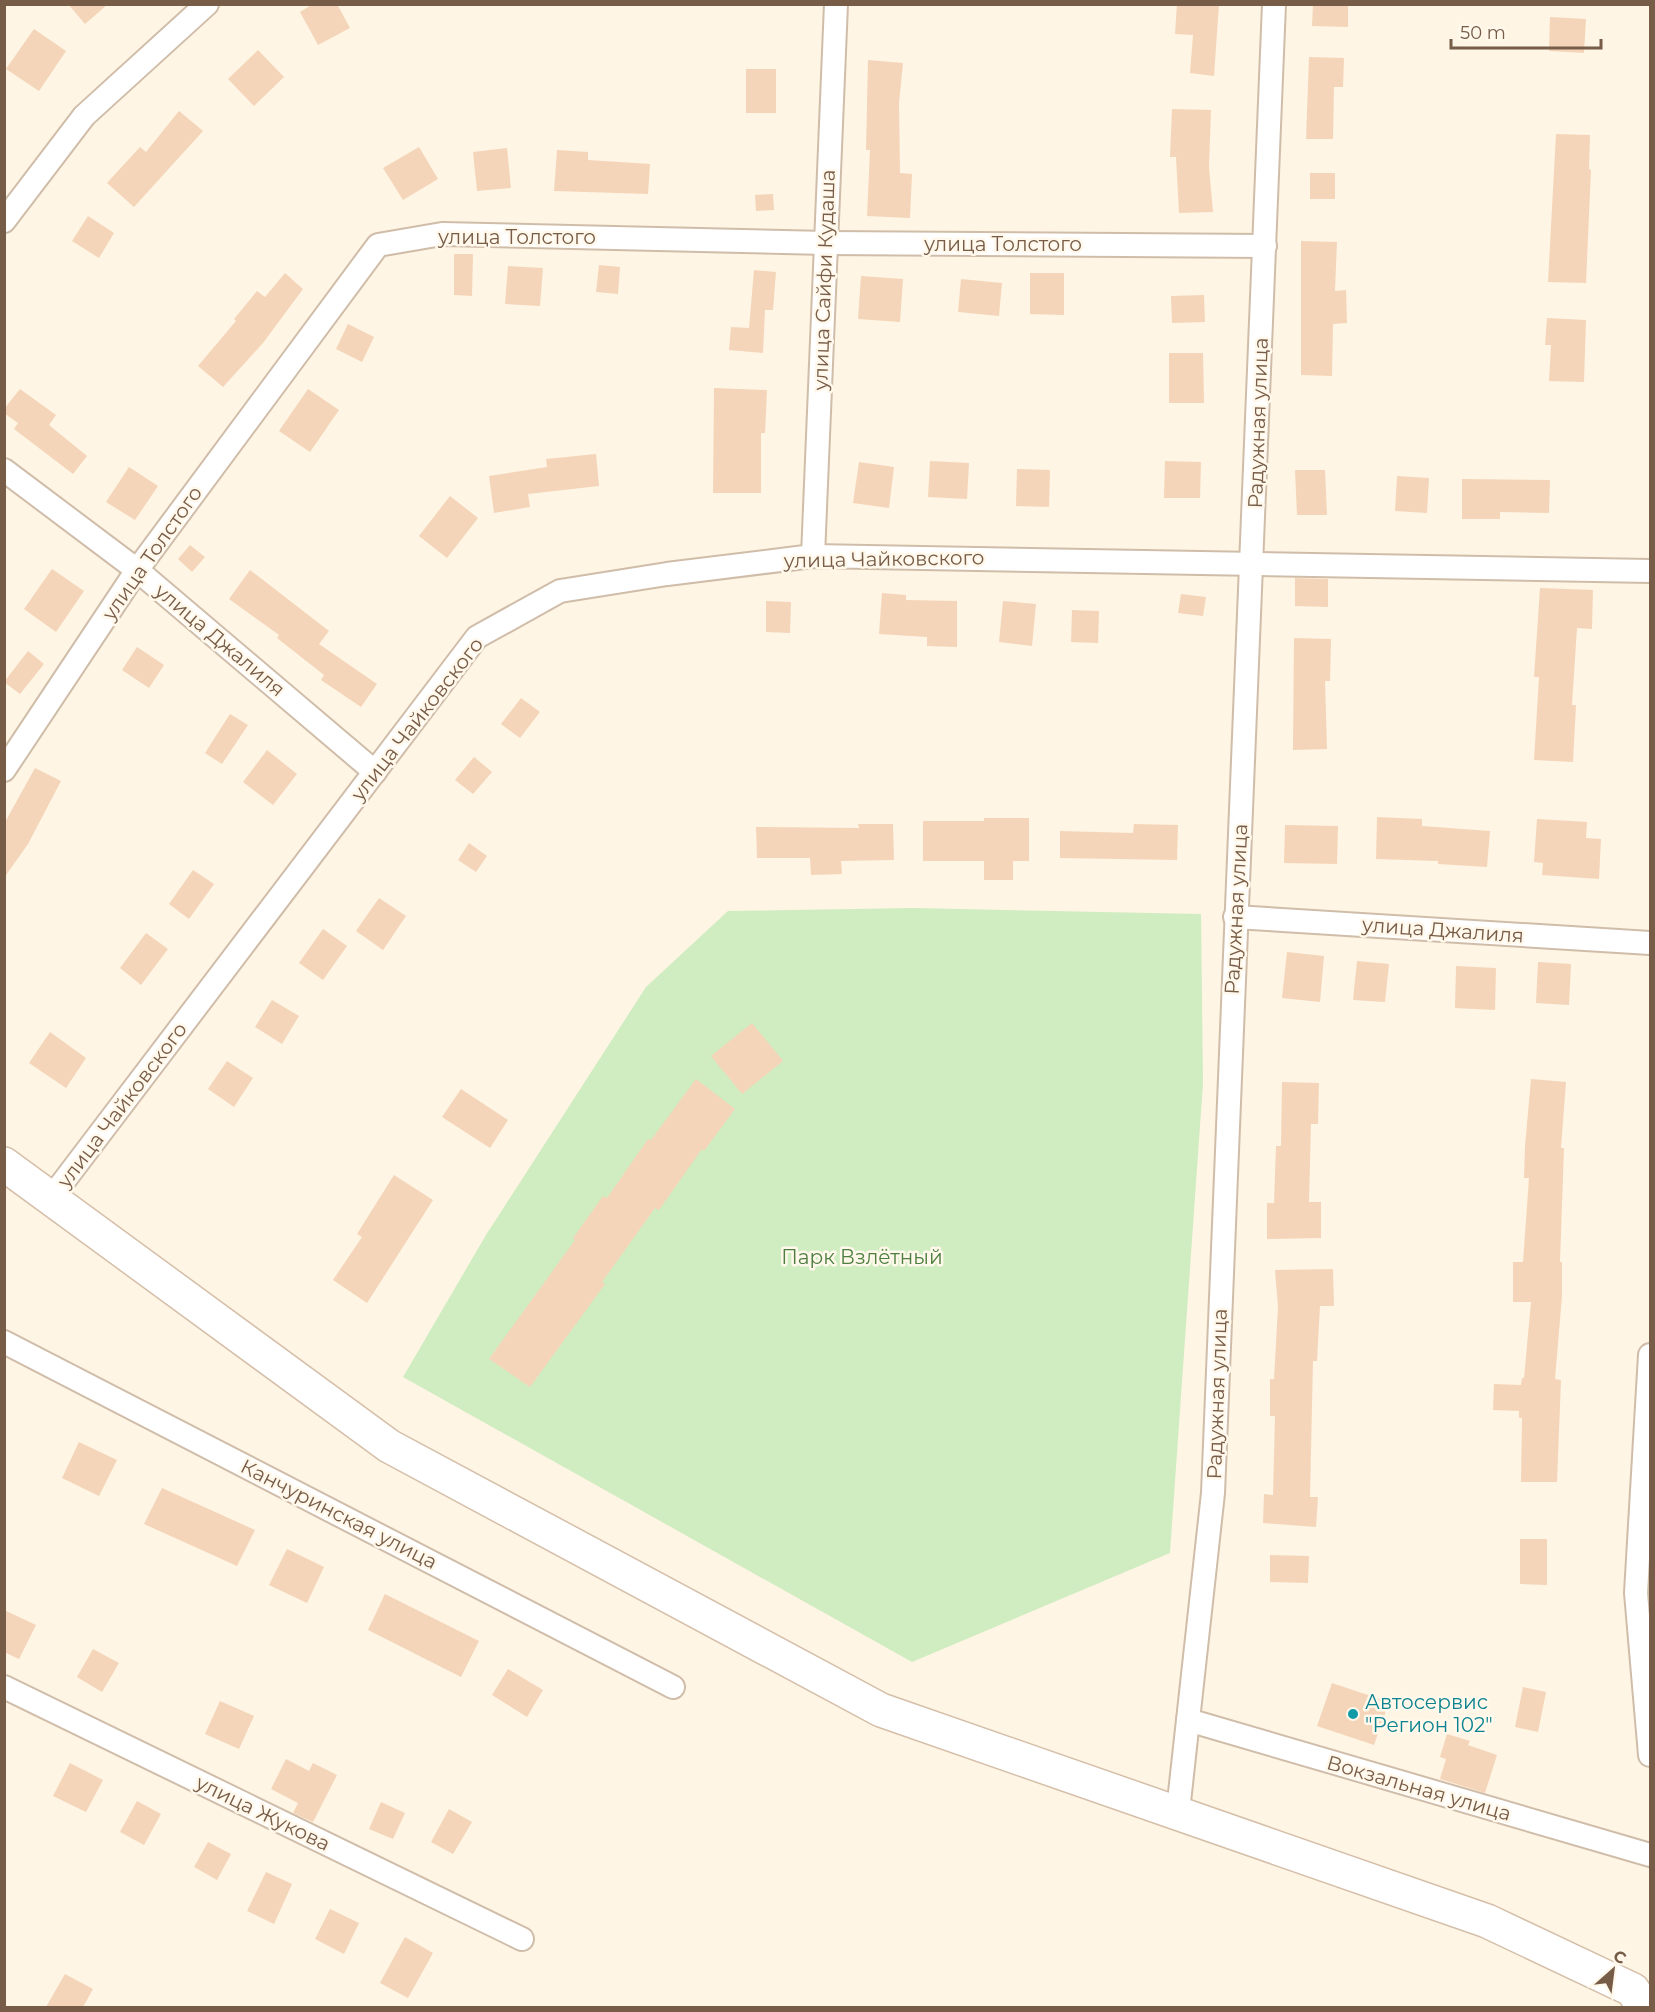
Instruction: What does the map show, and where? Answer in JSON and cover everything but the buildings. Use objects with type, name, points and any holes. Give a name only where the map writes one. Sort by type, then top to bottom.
[{"type":"main road","points":[[4,1164],[389,1446],[881,1710],[1178,1811],[1487,1921],[1633,1990],[1643,2007]]},
{"type":"street","points":[[4,221],[84,116],[207,4]]},
{"type":"street","name":"улица Сайфи Кудаша","points":[[813,556],[836,4]]},
{"type":"street","name":"Радужная улица","points":[[1178,1811],[1213,1493],[1235,917],[1253,563],[1274,4]]},
{"type":"street","name":"улица Толстого","points":[[4,770],[137,570],[378,245],[442,234],[826,243],[1265,246]]},
{"type":"street","name":"улица Джалиля","points":[[4,470],[137,570],[375,772]]},
{"type":"street","name":"улица Чайковского","points":[[51,1198],[477,637],[560,591],[667,574],[813,556],[1650,571]]},
{"type":"street","name":"улица Джалиля","points":[[1235,917],[1650,943]]},
{"type":"street","name":"Канчуринская улица","points":[[4,1342],[673,1687]]},
{"type":"street","points":[[1650,1355],[1636,1593],[1650,1755]]},
{"type":"street","name":"улица Жукова","points":[[4,1687],[522,1939]]},
{"type":"street","name":"Вокзальная улица","points":[[1188,1720],[1650,1855]]},
{"type":"green space","name":"Парк Взлётный","points":[[913,908],[1201,914],[1203,1083],[1170,1553],[912,1662],[403,1377],[486,1235],[646,987],[728,911]]},
{"type":"place","name":"Автосервис \"Регион 102\"","points":[[1353,1714]]}]
